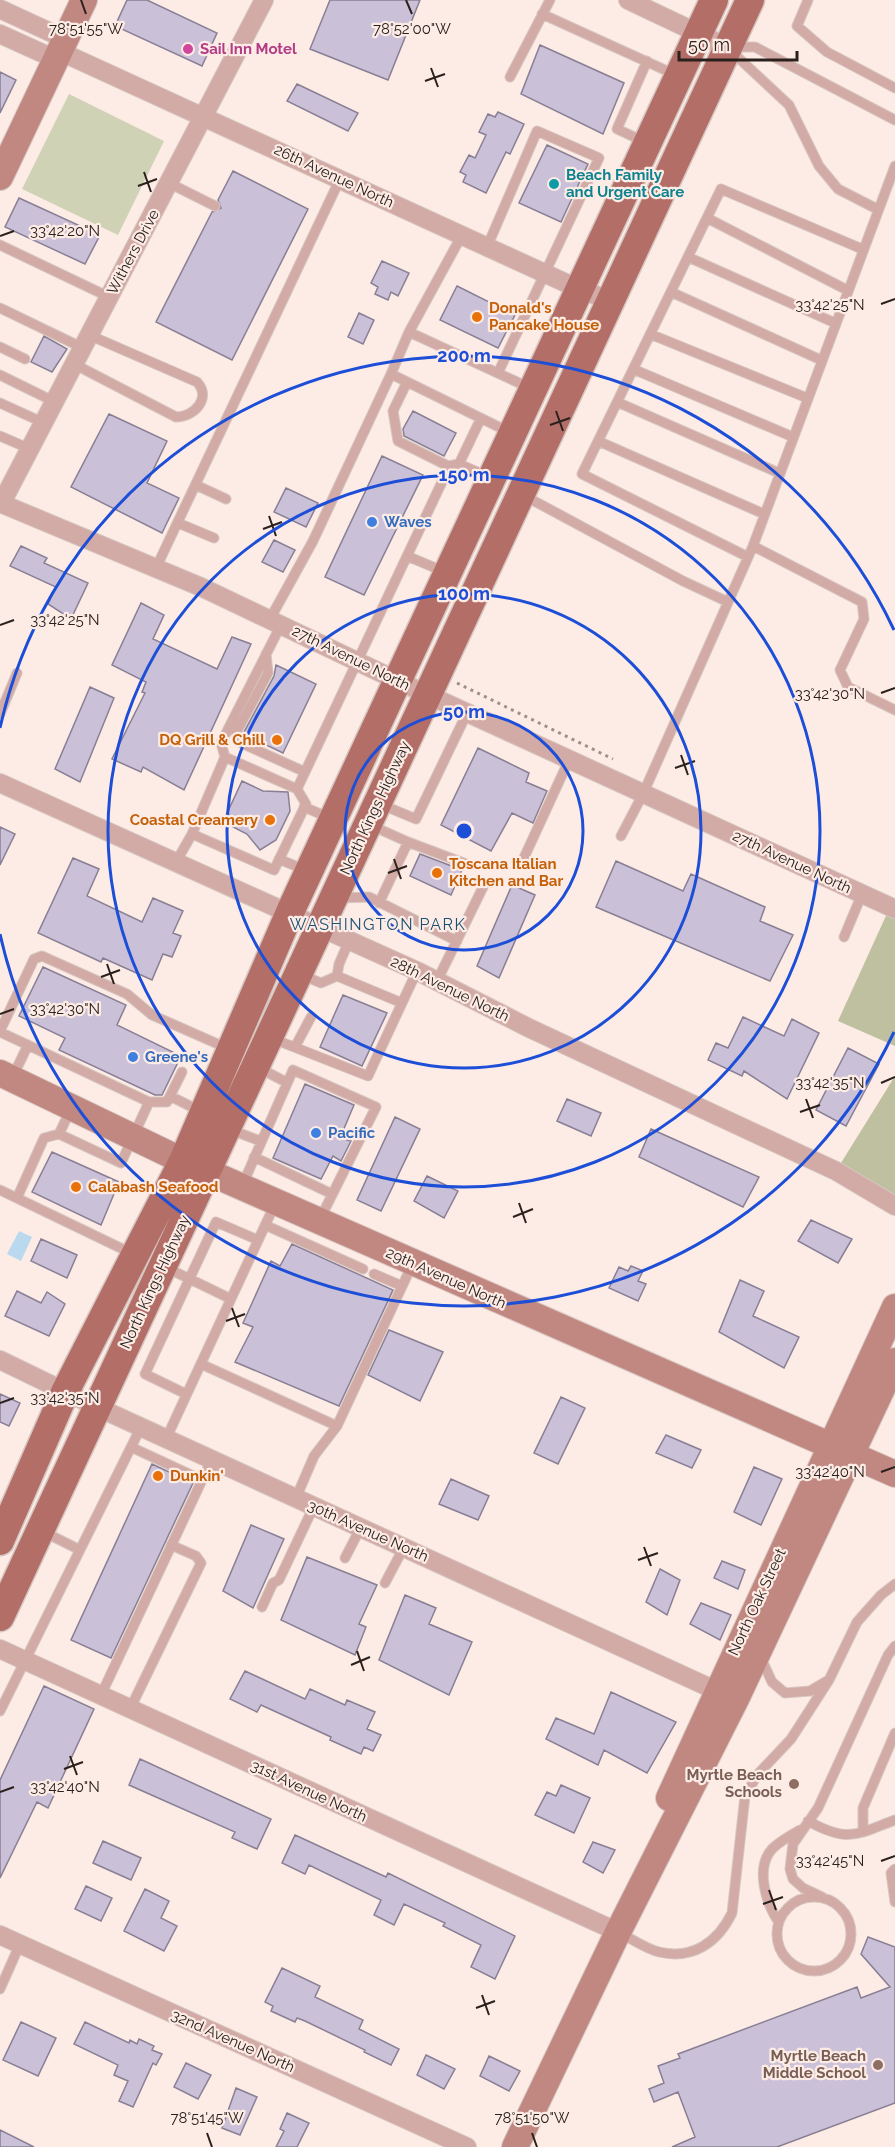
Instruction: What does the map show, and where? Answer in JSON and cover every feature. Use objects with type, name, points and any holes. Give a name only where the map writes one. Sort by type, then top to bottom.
[{"type":"main road","points":[[0,177],[84,0]]},
{"type":"main road","name":"North Kings Highway","points":[[0,1617],[162,1266],[195,1166],[215,1120],[231,1050],[290,912],[490,477],[714,0]]},
{"type":"main road","name":"North Kings Highway","points":[[215,1120],[255,1066],[269,1037],[750,0]]},
{"type":"main road","name":"29th Avenue North","points":[[6,1076],[195,1166],[318,1221],[408,1275],[841,1449],[895,1474]]},
{"type":"main road","name":"North Kings Highway","points":[[0,1541],[65,1392],[135,1255],[195,1166]]},
{"type":"main road","name":"North Oak Street","points":[[726,1695],[758,1652],[841,1449],[895,1307]]},
{"type":"main road","name":"North Oak Street","points":[[515,2147],[633,1903],[726,1695],[841,1449],[895,1361]]},
{"type":"street","name":"Withers Drive","points":[[0,504],[7,478],[30,449],[44,423],[264,0]]},
{"type":"street","points":[[636,2],[727,48]]},
{"type":"street","name":"26th Avenue North","points":[[0,9],[60,49],[546,274],[609,300]]},
{"type":"street","name":"26th Avenue North","points":[[0,34],[60,49]]},
{"type":"street","name":"27th Avenue North","points":[[0,504],[156,568],[276,622],[428,695],[895,909]]},
{"type":"street","name":"28th Avenue North","points":[[0,783],[417,970],[529,1028],[836,1171],[895,1206]]},
{"type":"street","name":"30th Avenue North","points":[[0,1360],[166,1439],[726,1695]]},
{"type":"street","name":"31st Avenue North","points":[[0,1649],[618,1932]]},
{"type":"street","name":"32nd Avenue North","points":[[0,1935],[467,2147]]},
{"type":"lane","points":[[510,77],[550,0]]},
{"type":"lane","points":[[808,0],[797,26],[827,52],[895,88]]},
{"type":"lane","points":[[542,14],[679,77]]},
{"type":"lane","points":[[727,48],[755,47],[895,120]]},
{"type":"lane","points":[[727,48],[789,105],[819,165],[838,189],[877,209]]},
{"type":"lane","points":[[647,61],[617,129],[648,144]]},
{"type":"lane","points":[[487,247],[537,131],[599,158],[498,373]]},
{"type":"lane","points":[[621,836],[643,794],[753,546],[895,165]]},
{"type":"lane","points":[[156,568],[340,179]]},
{"type":"lane","points":[[169,183],[215,206]]},
{"type":"lane","points":[[748,557],[582,474],[721,189],[862,249]]},
{"type":"lane","points":[[707,218],[847,290]]},
{"type":"lane","points":[[176,862],[192,834],[225,757],[221,743],[266,654],[276,622],[312,541],[392,374],[409,332],[462,235]]},
{"type":"lane","points":[[0,245],[109,297]]},
{"type":"lane","points":[[688,257],[835,323]]},
{"type":"lane","points":[[671,292],[821,360]]},
{"type":"lane","points":[[0,308],[82,349],[176,417],[186,417],[195,412],[203,395],[203,388],[197,382],[82,349]]},
{"type":"lane","points":[[409,332],[532,389]]},
{"type":"lane","points":[[650,334],[807,398]]},
{"type":"lane","points":[[0,347],[25,359]]},
{"type":"lane","points":[[633,369],[793,437]]},
{"type":"lane","points":[[392,374],[511,433]]},
{"type":"lane","points":[[0,375],[55,402]]},
{"type":"lane","points":[[407,382],[393,411],[398,441],[448,466],[459,464],[490,477]]},
{"type":"lane","points":[[617,402],[779,473]]},
{"type":"lane","points":[[0,403],[44,423]]},
{"type":"lane","points":[[459,464],[482,418]]},
{"type":"lane","points":[[0,436],[30,449]]},
{"type":"lane","points":[[598,441],[764,514]]},
{"type":"lane","points":[[297,789],[442,482]]},
{"type":"lane","points":[[196,485],[226,499]]},
{"type":"lane","points":[[522,494],[683,581],[728,602]]},
{"type":"lane","points":[[178,523],[214,538]]},
{"type":"lane","points":[[753,546],[862,602],[864,619],[840,670],[848,687],[895,710]]},
{"type":"lane","points":[[407,556],[447,573]]},
{"type":"lane","points":[[266,654],[268,673],[236,733],[239,741],[305,772]]},
{"type":"lane","points":[[0,714],[16,673]]},
{"type":"lane","points":[[372,814],[416,819],[467,713]]},
{"type":"lane","points":[[192,834],[274,870],[306,804],[297,789],[225,757]]},
{"type":"lane","points":[[522,862],[569,760]]},
{"type":"lane","points":[[304,807],[333,820]]},
{"type":"lane","points":[[372,814],[408,843],[466,864]]},
{"type":"lane","points":[[379,903],[408,843]]},
{"type":"lane","points":[[279,859],[309,872]]},
{"type":"lane","points":[[437,981],[486,884]]},
{"type":"lane","points":[[843,937],[862,894]]},
{"type":"lane","points":[[333,898],[369,897],[457,941]]},
{"type":"lane","points":[[337,976],[339,964],[349,941]]},
{"type":"lane","points":[[182,1072],[167,1102],[149,1102],[0,1032],[34,959],[42,956],[127,993],[152,1015],[231,1050]]},
{"type":"lane","points":[[269,1037],[368,1076],[417,970]]},
{"type":"lane","points":[[298,973],[321,982],[337,976],[402,1004]]},
{"type":"lane","points":[[295,1047],[310,1017]]},
{"type":"lane","points":[[6,1076],[28,1045]]},
{"type":"lane","points":[[255,1066],[286,1082]]},
{"type":"lane","points":[[242,1187],[292,1070],[376,1107],[318,1221]]},
{"type":"lane","points":[[170,1096],[260,1141]]},
{"type":"lane","points":[[17,1198],[44,1138],[59,1134],[121,1163],[149,1102]]},
{"type":"lane","points":[[59,1134],[71,1108]]},
{"type":"lane","points":[[254,1157],[332,1194]]},
{"type":"lane","points":[[0,1190],[135,1255]]},
{"type":"lane","points":[[166,1439],[276,1202]]},
{"type":"lane","points":[[186,1394],[145,1374],[216,1222],[258,1240]]},
{"type":"lane","points":[[265,1225],[363,1269]]},
{"type":"lane","points":[[162,1266],[231,1299]]},
{"type":"lane","points":[[296,1498],[314,1456],[337,1426],[408,1275],[374,1274]]},
{"type":"lane","points":[[201,1364],[337,1426]]},
{"type":"lane","points":[[1,1704],[141,1427]]},
{"type":"lane","points":[[131,1447],[202,1480]]},
{"type":"lane","points":[[101,1695],[212,1460]]},
{"type":"lane","points":[[262,1607],[273,1583],[279,1580],[314,1506]]},
{"type":"lane","points":[[345,1558],[361,1527]]},
{"type":"lane","points":[[40,1530],[80,1550]]},
{"type":"lane","points":[[130,1709],[201,1563],[196,1556],[171,1545]]},
{"type":"lane","points":[[385,1583],[404,1547]]},
{"type":"lane","points":[[618,1932],[659,1952],[685,1952],[708,1945],[724,1931],[732,1913],[745,1796],[758,1774],[791,1739],[830,1680],[857,1622],[881,1595],[895,1584]]},
{"type":"lane","points":[[805,1825],[772,1849],[765,1865],[764,1888],[771,1911],[778,1921],[778,1946],[784,1957],[805,1970],[818,1971],[830,1967],[848,1950],[851,1927],[841,1907],[803,1888],[793,1879],[790,1859],[793,1844],[818,1808],[888,1655],[895,1646]]},
{"type":"lane","points":[[758,1652],[772,1682],[785,1693],[810,1691],[830,1680]]},
{"type":"lane","points":[[863,1832],[862,1808],[895,1733]]},
{"type":"lane","points":[[805,1825],[830,1833],[852,1836],[895,1820]]},
{"type":"lane","points":[[895,1869],[891,1873],[895,1902]]},
{"type":"lane","points":[[778,1921],[791,1904],[801,1898],[822,1897]]},
{"type":"lane","points":[[0,1989],[20,1944]]},
{"type":"green space","points":[[69,94],[164,141],[118,235],[22,189]]},
{"type":"green space","points":[[890,907],[895,909],[895,1046],[838,1021]]},
{"type":"green space","points":[[895,1076],[895,1206],[836,1171]]},
{"type":"water","points":[[19,1231],[32,1237],[21,1261],[7,1254]]},
{"type":"building","name":"Sail Inn Motel","points":[[127,0],[147,0],[217,33],[202,66],[115,26]]},
{"type":"building","points":[[330,0],[420,0],[388,80],[310,49]]},
{"type":"building","points":[[540,45],[624,83],[603,134],[521,94]]},
{"type":"building","points":[[0,72],[16,80],[0,113]]},
{"type":"building","points":[[297,84],[358,113],[348,131],[287,101]]},
{"type":"building","points":[[498,112],[524,124],[510,154],[506,152],[486,193],[463,182],[466,175],[460,172],[469,155],[475,158],[486,135],[479,132],[488,114],[495,117]]},
{"type":"building","name":"Beach Family and Urgent Care","points":[[547,145],[588,164],[561,222],[519,203]]},
{"type":"building","points":[[233,171],[308,209],[232,360],[156,322],[212,212],[221,208],[218,200]]},
{"type":"building","points":[[19,198],[100,235],[85,264],[5,227]]},
{"type":"building","points":[[382,261],[409,273],[398,296],[391,292],[388,300],[375,294],[378,287],[371,283]]},
{"type":"building","name":"Donald's Pancake House","points":[[457,286],[515,315],[498,348],[440,320]]},
{"type":"building","points":[[359,313],[374,320],[363,344],[348,337]]},
{"type":"building","points":[[44,336],[67,349],[52,372],[31,362]]},
{"type":"building","points":[[413,411],[456,433],[444,456],[404,436],[403,429]]},
{"type":"building","points":[[109,414],[167,441],[147,483],[179,498],[162,533],[71,487]]},
{"type":"building","points":[[382,456],[423,475],[364,595],[325,577]]},
{"type":"building","points":[[286,488],[318,503],[306,527],[274,512]]},
{"type":"building","points":[[274,540],[295,550],[283,572],[262,562]]},
{"type":"building","points":[[21,546],[47,558],[44,563],[88,583],[71,619],[48,604],[56,587],[10,566]]},
{"type":"building","points":[[141,603],[164,615],[153,639],[217,669],[232,637],[251,644],[184,790],[143,767],[141,772],[112,759],[145,693],[142,692],[146,682],[112,665]]},
{"type":"building","points":[[276,665],[316,684],[283,753],[243,734],[274,676]]},
{"type":"building","points":[[90,687],[114,698],[80,782],[55,769]]},
{"type":"building","points":[[478,748],[529,773],[526,782],[547,791],[533,823],[512,813],[491,851],[441,825]]},
{"type":"building","points":[[242,781],[263,791],[288,792],[290,811],[276,840],[260,850],[247,834],[223,822]]},
{"type":"building","points":[[0,827],[15,834],[0,865]]},
{"type":"building","points":[[420,854],[462,870],[451,895],[410,876]]},
{"type":"building","points":[[73,858],[99,869],[87,896],[142,922],[153,898],[183,911],[173,933],[181,936],[172,957],[163,954],[152,980],[103,958],[101,962],[38,933]]},
{"type":"building","points":[[616,861],[683,891],[691,874],[765,907],[760,921],[793,935],[770,981],[596,907]]},
{"type":"building","points":[[512,885],[535,895],[499,978],[477,966]]},
{"type":"building","points":[[43,967],[126,1005],[117,1025],[181,1056],[162,1095],[155,1095],[59,1050],[65,1038],[19,1016]]},
{"type":"building","points":[[343,995],[387,1013],[362,1066],[320,1047]]},
{"type":"building","points":[[743,1017],[784,1036],[792,1019],[819,1033],[787,1099],[744,1071],[742,1076],[708,1060],[716,1043],[728,1048]]},
{"type":"building","points":[[848,1048],[879,1064],[846,1126],[816,1110]]},
{"type":"building","points":[[305,1084],[354,1105],[340,1138],[351,1141],[341,1161],[333,1156],[321,1179],[273,1158]]},
{"type":"building","points":[[567,1099],[601,1113],[591,1136],[557,1121]]},
{"type":"building","points":[[395,1117],[420,1129],[381,1211],[357,1200]]},
{"type":"building","points":[[651,1129],[759,1177],[743,1207],[639,1157]]},
{"type":"building","name":"Calabash Seafood","points":[[52,1152],[119,1182],[101,1225],[32,1192]]},
{"type":"building","points":[[427,1176],[458,1191],[444,1218],[414,1201]]},
{"type":"building","points":[[811,1220],[852,1239],[838,1263],[798,1241]]},
{"type":"building","points":[[41,1239],[77,1255],[67,1278],[31,1261]]},
{"type":"building","points":[[292,1244],[393,1290],[339,1406],[235,1362],[253,1327],[243,1323],[271,1261],[280,1266]]},
{"type":"building","points":[[631,1266],[643,1271],[638,1281],[646,1284],[638,1301],[609,1288],[619,1267],[628,1271]]},
{"type":"building","points":[[740,1280],[764,1291],[753,1316],[799,1337],[784,1368],[719,1332]]},
{"type":"building","points":[[17,1291],[41,1303],[47,1292],[65,1304],[49,1336],[5,1316]]},
{"type":"building","points":[[389,1330],[443,1352],[420,1401],[368,1375]]},
{"type":"building","points":[[0,1394],[20,1403],[9,1426],[0,1422]]},
{"type":"building","points":[[561,1397],[585,1408],[558,1464],[534,1453]]},
{"type":"building","points":[[666,1435],[701,1450],[692,1468],[656,1453]]},
{"type":"building","points":[[152,1464],[193,1483],[111,1658],[71,1640]]},
{"type":"building","points":[[754,1467],[782,1479],[761,1525],[734,1512]]},
{"type":"building","points":[[451,1479],[489,1496],[478,1520],[439,1504]]},
{"type":"building","points":[[251,1525],[284,1539],[253,1608],[223,1591]]},
{"type":"building","points":[[307,1557],[377,1585],[359,1624],[366,1627],[355,1655],[281,1620]]},
{"type":"building","points":[[722,1561],[745,1570],[738,1589],[714,1578]]},
{"type":"building","points":[[660,1569],[680,1580],[667,1615],[646,1602]]},
{"type":"building","points":[[405,1595],[436,1608],[429,1624],[472,1642],[449,1695],[379,1660]]},
{"type":"building","points":[[701,1603],[731,1615],[720,1640],[690,1624]]},
{"type":"building","points":[[245,1671],[305,1699],[310,1689],[345,1705],[347,1700],[375,1712],[367,1729],[381,1735],[373,1751],[364,1747],[361,1754],[330,1740],[331,1737],[261,1705],[257,1712],[230,1699]]},
{"type":"building","points":[[44,1686],[94,1709],[48,1808],[37,1802],[0,1878],[0,1780]]},
{"type":"building","points":[[611,1692],[676,1722],[647,1773],[604,1750],[598,1765],[546,1739],[556,1718],[594,1734]]},
{"type":"building","points":[[140,1759],[271,1819],[257,1849],[232,1838],[235,1832],[129,1785]]},
{"type":"building","points":[[561,1785],[590,1798],[574,1833],[535,1815],[547,1792],[556,1796]]},
{"type":"building","points":[[295,1835],[386,1877],[388,1873],[515,1936],[495,1979],[471,1967],[481,1945],[443,1926],[445,1923],[404,1904],[394,1925],[374,1915],[381,1900],[309,1865],[305,1874],[282,1863]]},
{"type":"building","points":[[103,1841],[141,1858],[131,1880],[93,1863]]},
{"type":"building","points":[[593,1842],[615,1850],[603,1873],[583,1862]]},
{"type":"building","points":[[86,1886],[112,1898],[101,1921],[75,1909]]},
{"type":"building","points":[[145,1889],[169,1901],[161,1918],[177,1926],[164,1951],[124,1931]]},
{"type":"building","name":"Myrtle Beach Middle School","points":[[868,1937],[895,1947],[895,2103],[777,2147],[672,2147],[695,2137],[678,2092],[654,2102],[649,2089],[664,2083],[658,2066],[680,2058],[678,2054],[857,1987],[861,1998],[890,1987],[861,1954]]},
{"type":"building","points":[[282,1968],[320,1986],[315,1997],[363,2020],[359,2029],[399,2049],[391,2065],[305,2021],[297,2018],[295,2022],[271,2011],[273,2006],[265,2002]]},
{"type":"building","points":[[21,2022],[56,2038],[38,2076],[3,2060]]},
{"type":"building","points":[[85,2022],[129,2043],[130,2040],[137,2044],[139,2039],[154,2046],[152,2050],[162,2054],[156,2065],[153,2063],[133,2107],[119,2101],[128,2081],[114,2075],[118,2065],[74,2044]]},
{"type":"building","points":[[426,2055],[455,2069],[444,2089],[417,2075]]},
{"type":"building","points":[[489,2056],[520,2071],[509,2091],[480,2076]]},
{"type":"building","points":[[186,2063],[211,2075],[198,2099],[174,2087]]},
{"type":"building","points":[[236,2088],[257,2097],[240,2135],[222,2128]]},
{"type":"building","points":[[287,2113],[309,2123],[297,2147],[276,2147],[284,2131],[280,2129]]},
{"type":"building","points":[[0,2130],[34,2147],[0,2147]]},
{"type":"place","name":"Sail Inn Motel","points":[[188,49]]},
{"type":"place","name":"Beach Family and Urgent Care","points":[[554,184]]},
{"type":"place","name":"Donald's Pancake House","points":[[477,317]]},
{"type":"place","name":"Waves","points":[[372,522]]},
{"type":"place","name":"DQ Grill & Chill","points":[[277,740]]},
{"type":"place","name":"Coastal Creamery","points":[[270,820]]},
{"type":"place","name":"Toscana Italian Kitchen and Bar","points":[[437,873]]},
{"type":"place","name":"Greene's","points":[[133,1057]]},
{"type":"place","name":"Pacific","points":[[316,1133]]},
{"type":"place","name":"Calabash Seafood","points":[[76,1187]]},
{"type":"place","name":"Dunkin'","points":[[158,1476]]},
{"type":"place","name":"Myrtle Beach Schools","points":[[794,1784]]},
{"type":"place","name":"Myrtle Beach Middle School","points":[[878,2065]]},
{"type":"district","name":"WASHINGTON PARK","points":[[378,924]]}]
